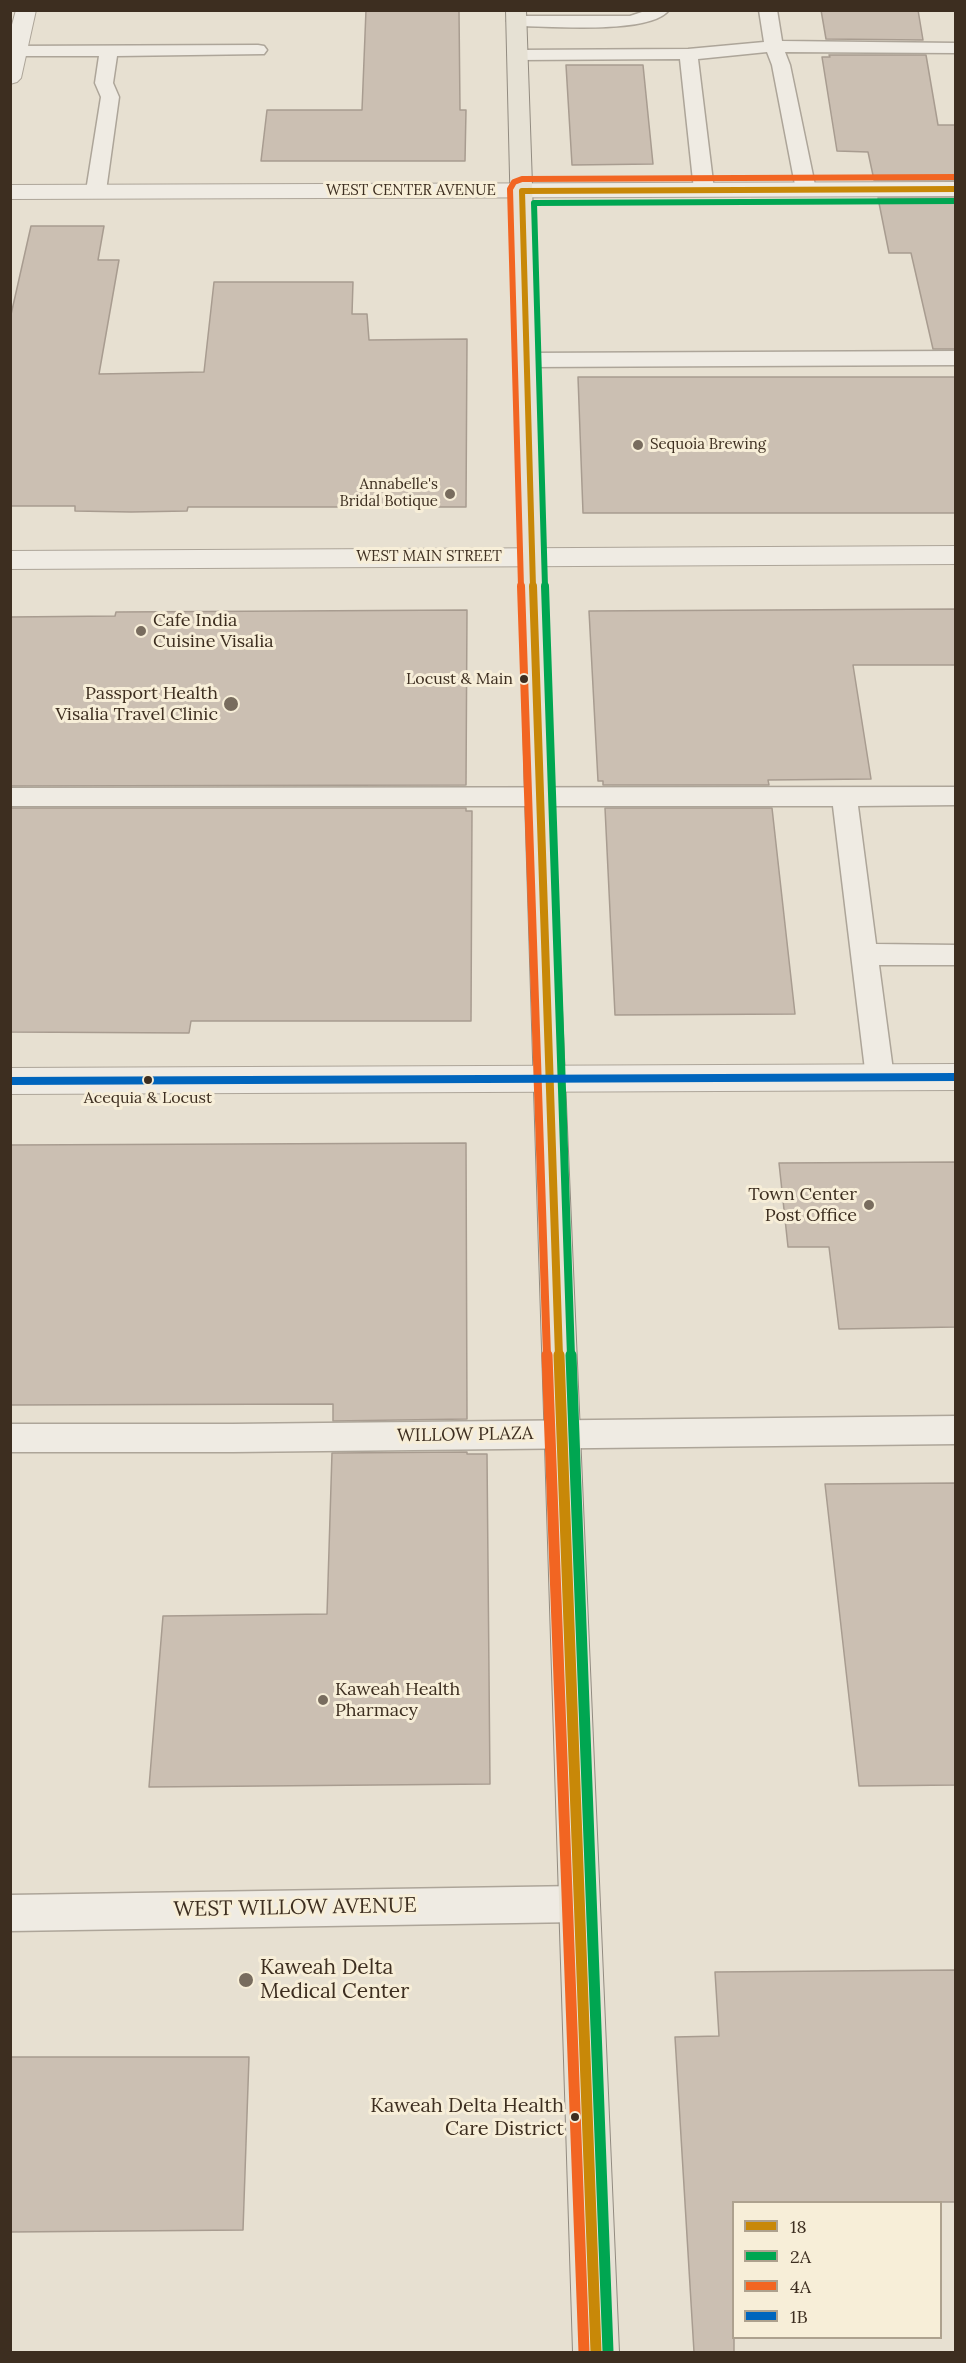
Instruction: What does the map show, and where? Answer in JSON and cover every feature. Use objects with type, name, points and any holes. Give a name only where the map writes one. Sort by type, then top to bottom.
[{"type":"main road","points":[[516,16],[528,360],[539,798],[596,2352]]},
{"type":"street","points":[[10,78],[13,51],[26,10]]},
{"type":"street","name":"WEST CENTER AVENUE","points":[[10,192],[956,189]]},
{"type":"street","name":"WEST MAIN STREET","points":[[10,560],[956,555]]},
{"type":"street","points":[[10,1081],[956,1077]]},
{"type":"lane","points":[[516,16],[630,21],[648,18],[661,10]]},
{"type":"lane","points":[[768,10],[806,190]]},
{"type":"lane","points":[[517,55],[688,54],[774,46],[956,48]]},
{"type":"lane","points":[[96,191],[110,97],[104,83],[109,50]]},
{"type":"lane","points":[[13,51],[258,50]]},
{"type":"lane","points":[[688,54],[704,190]]},
{"type":"lane","points":[[528,360],[956,358]]},
{"type":"lane","points":[[10,797],[956,796]]},
{"type":"lane","points":[[844,797],[880,1078]]},
{"type":"lane","points":[[864,954],[956,955]]},
{"type":"lane","name":"WILLOW PLAZA","points":[[10,1438],[956,1430]]},
{"type":"lane","name":"WEST WILLOW AVENUE","points":[[10,1913],[579,1904]]},
{"type":"building","points":[[366,10],[459,10],[460,110],[466,110],[465,161],[261,161],[267,110],[362,110]]},
{"type":"building","points":[[821,10],[918,10],[923,40],[826,39]]},
{"type":"building","points":[[829,55],[926,55],[938,125],[956,125],[956,180],[874,180],[868,152],[837,151],[822,57],[830,57]]},
{"type":"building","points":[[566,65],[643,65],[653,164],[572,165]]},
{"type":"building","points":[[878,198],[956,198],[956,349],[933,349],[911,253],[889,253]]},
{"type":"building","points":[[31,226],[104,226],[98,260],[119,260],[99,374],[204,372],[214,282],[353,282],[352,314],[367,314],[369,340],[467,339],[466,507],[188,507],[187,511],[131,512],[75,511],[75,506],[10,506],[10,319]]},
{"type":"building","points":[[578,377],[956,377],[956,513],[583,513]]},
{"type":"building","points":[[956,609],[956,665],[853,665],[871,779],[768,780],[769,785],[603,785],[603,781],[598,781],[589,611]]},
{"type":"building","points":[[467,610],[466,785],[10,786],[10,617],[115,616],[116,612]]},
{"type":"building","points":[[10,808],[466,808],[466,811],[472,811],[471,1021],[191,1021],[189,1033],[10,1032]]},
{"type":"building","points":[[605,808],[772,808],[795,1014],[615,1015]]},
{"type":"building","points":[[466,1143],[467,1419],[333,1421],[333,1404],[10,1405],[10,1145]]},
{"type":"building","name":"Town Center Post Office","points":[[956,1162],[956,1327],[839,1329],[829,1247],[788,1247],[779,1163]]},
{"type":"building","name":"Kaweah Health Pharmacy","points":[[467,1452],[467,1454],[487,1454],[490,1784],[149,1787],[163,1616],[327,1614],[332,1453]]},
{"type":"building","points":[[956,1483],[956,1785],[859,1786],[825,1484]]},
{"type":"building","points":[[956,1970],[956,2202],[732,2201],[732,2339],[734,2339],[734,2352],[694,2352],[675,2037],[719,2036],[715,1972]]},
{"type":"building","points":[[10,2057],[249,2057],[243,2230],[10,2232]]},
{"type":"transit line","name":"4A","points":[[584,2352],[527,798],[510,189],[514,182],[522,179],[956,177]]},
{"type":"transit line","name":"18","points":[[596,2352],[539,798],[522,191],[956,189]]},
{"type":"transit line","name":"2A","points":[[608,2352],[551,798],[534,203],[956,201]]},
{"type":"transit line","name":"1B","points":[[10,1081],[956,1077]]},
{"type":"place","name":"Sequoia Brewing","points":[[638,445]]},
{"type":"place","name":"Annabelle's Bridal Botique","points":[[450,494]]},
{"type":"place","name":"Cafe India Cuisine Visalia","points":[[141,631]]},
{"type":"place","name":"Locust & Main","points":[[524,679]]},
{"type":"place","name":"Passport Health Visalia Travel Clinic","points":[[231,704]]},
{"type":"place","name":"Acequia & Locust","points":[[148,1080]]},
{"type":"place","name":"Town Center Post Office","points":[[869,1205]]},
{"type":"place","name":"Kaweah Health Pharmacy","points":[[323,1700]]},
{"type":"place","name":"Kaweah Delta Medical Center","points":[[246,1980]]},
{"type":"place","name":"Kaweah Delta Health Care District","points":[[575,2117]]}]
